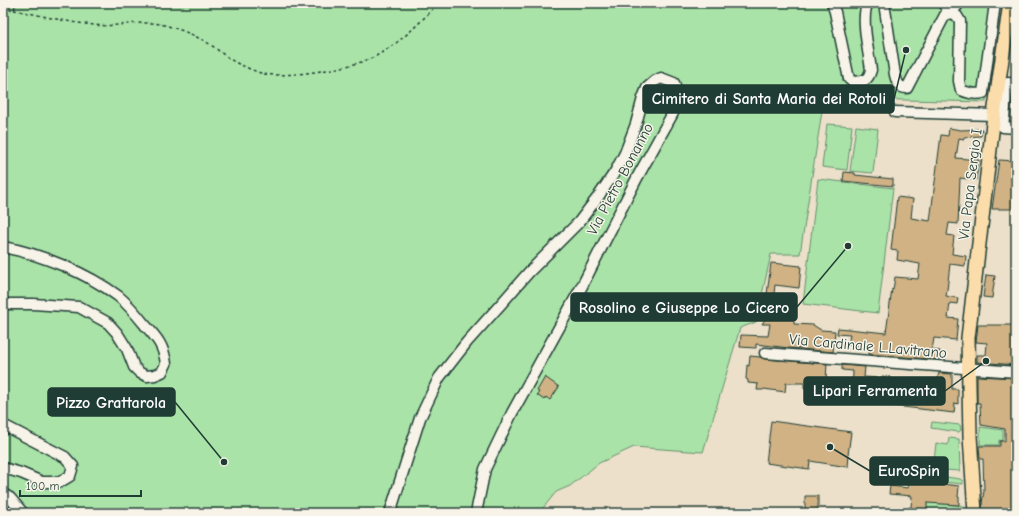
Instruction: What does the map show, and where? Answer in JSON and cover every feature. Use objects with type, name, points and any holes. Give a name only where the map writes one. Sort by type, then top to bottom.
[{"type":"main road","name":"Via Papa Sergio I","points":[[975,513],[970,436],[968,338],[1010,3]]},
{"type":"street","points":[[832,3],[849,79],[853,82],[866,80],[869,77],[871,70],[864,17],[865,8],[868,3]]},
{"type":"street","points":[[884,3],[895,75],[898,85],[902,88],[907,88],[945,15],[957,6],[957,3]]},
{"type":"street","points":[[943,3],[949,13],[957,16],[960,21],[959,81],[961,90],[967,93],[979,94],[983,93],[995,3]]},
{"type":"street","name":"Via Pietro Bonanno","points":[[390,513],[420,418],[439,378],[467,342],[529,272],[579,222],[598,198],[615,172],[625,153],[647,88],[661,78],[668,80],[674,83],[677,91],[677,102],[673,112],[637,178],[582,286],[512,413],[485,469],[476,513]]},
{"type":"street","points":[[995,125],[1008,83],[1016,84]]},
{"type":"street","points":[[895,112],[1016,128]]},
{"type":"street","points":[[995,125],[1016,133]]},
{"type":"street","points":[[3,247],[23,251],[62,265],[98,283],[117,296],[130,307],[157,338],[163,348],[166,364],[162,372],[155,375],[147,376],[140,373],[134,367],[127,349],[117,333],[108,324],[79,307],[3,304]]},
{"type":"street","name":"Via Cardinale L.Lavitrano","points":[[765,353],[1016,372]]},
{"type":"street","points":[[3,425],[66,457],[72,466],[70,476],[60,482],[42,482],[21,473],[3,468]]},
{"type":"street","points":[[3,494],[10,498],[23,513]]},
{"type":"path","points":[[14,10],[16,3]]},
{"type":"path","points":[[3,8],[95,25],[140,23],[164,25],[197,36],[224,56],[240,65],[262,73],[275,75],[319,72],[358,63],[375,57],[415,29],[438,3]]},
{"type":"green space","points":[[3,3],[998,3],[986,102],[824,98],[800,254],[771,254],[756,322],[740,328],[703,452],[634,447],[599,463],[570,486],[556,492],[539,513],[3,513]]},
{"type":"green space","points":[[827,124],[852,126],[847,170],[822,167]]},
{"type":"green space","points":[[856,126],[878,129],[873,173],[850,171]]},
{"type":"green space","points":[[818,179],[893,188],[878,313],[803,304]]},
{"type":"green space","points":[[932,422],[960,425],[961,430],[959,432],[931,428]]},
{"type":"green space","points":[[980,427],[1003,430],[1003,441],[999,440],[999,445],[980,445]]},
{"type":"green space","points":[[949,438],[959,439],[960,471],[945,470],[945,463],[934,462],[936,443],[948,445]]},
{"type":"green space","points":[[925,474],[960,479],[963,481],[963,484],[924,480]]},
{"type":"green space","points":[[927,501],[964,506],[964,513],[924,513]]},
{"type":"building","points":[[949,128],[961,130],[982,129],[981,136],[964,137],[964,139],[959,138],[956,158],[979,160],[976,180],[960,178],[958,224],[949,223],[947,235],[954,236],[952,254],[966,256],[965,266],[950,264],[946,296],[958,298],[957,304],[950,303],[948,318],[958,319],[956,340],[934,338],[932,350],[940,351],[939,360],[869,354],[870,347],[848,345],[850,335],[837,334],[838,328],[886,333],[895,277],[918,279],[920,264],[897,260],[898,251],[891,250],[897,197],[913,199],[911,218],[930,221],[941,135],[948,136]]},
{"type":"building","points":[[999,160],[1016,161],[1016,209],[992,209]]},
{"type":"building","points":[[844,172],[855,173],[855,175],[893,179],[893,186],[843,181]]},
{"type":"building","points":[[771,263],[801,266],[799,288],[775,285],[773,303],[766,302]]},
{"type":"building","points":[[986,275],[995,276],[992,298],[983,297]]},
{"type":"building","points":[[784,311],[794,313],[794,324],[813,325],[821,330],[835,331],[833,352],[756,344],[756,348],[740,347],[741,335],[768,336],[770,324],[762,324],[767,316],[784,318]]},
{"type":"building","points":[[978,325],[1016,325],[1016,365],[977,362],[977,355],[986,355],[987,343],[976,342]]},
{"type":"building","points":[[750,356],[765,359],[827,364],[825,395],[812,394],[813,388],[804,388],[804,383],[786,383],[785,392],[764,389],[757,390],[758,384],[748,383],[748,380],[746,379],[747,365],[749,366]]},
{"type":"building","points":[[842,365],[865,367],[864,377],[882,378],[882,376],[890,377],[890,379],[909,381],[908,387],[918,391],[917,399],[919,399],[919,402],[933,404],[934,386],[932,386],[932,379],[937,380],[939,373],[952,374],[952,389],[958,389],[958,404],[955,403],[954,413],[852,401],[853,371],[842,370]]},
{"type":"building","points":[[977,376],[1016,378],[1016,512],[983,513],[983,459],[980,459],[979,446],[1000,446],[1000,441],[1005,441],[1005,429],[981,425],[980,403],[977,403]]},
{"type":"building","points":[[545,377],[559,387],[550,400],[546,397],[544,400],[537,395],[539,392],[537,391]]},
{"type":"building","points":[[771,421],[851,432],[848,467],[810,461],[809,469],[766,463]]},
{"type":"building","points":[[909,480],[959,486],[959,505],[927,503],[927,512],[924,513],[897,513],[911,507],[912,496],[889,494],[890,486],[908,488]]},
{"type":"building","points":[[805,496],[818,496],[818,513],[805,513]]},
{"type":"place","name":"Cimitero di Santa Maria dei Rotoli","points":[[906,50]]},
{"type":"place","name":"Rosolino e Giuseppe Lo Cicero","points":[[848,246]]},
{"type":"place","name":"Lipari Ferramenta","points":[[986,361]]},
{"type":"place","name":"EuroSpin","points":[[830,447]]},
{"type":"place","name":"Pizzo Grattarola","points":[[224,462]]}]
